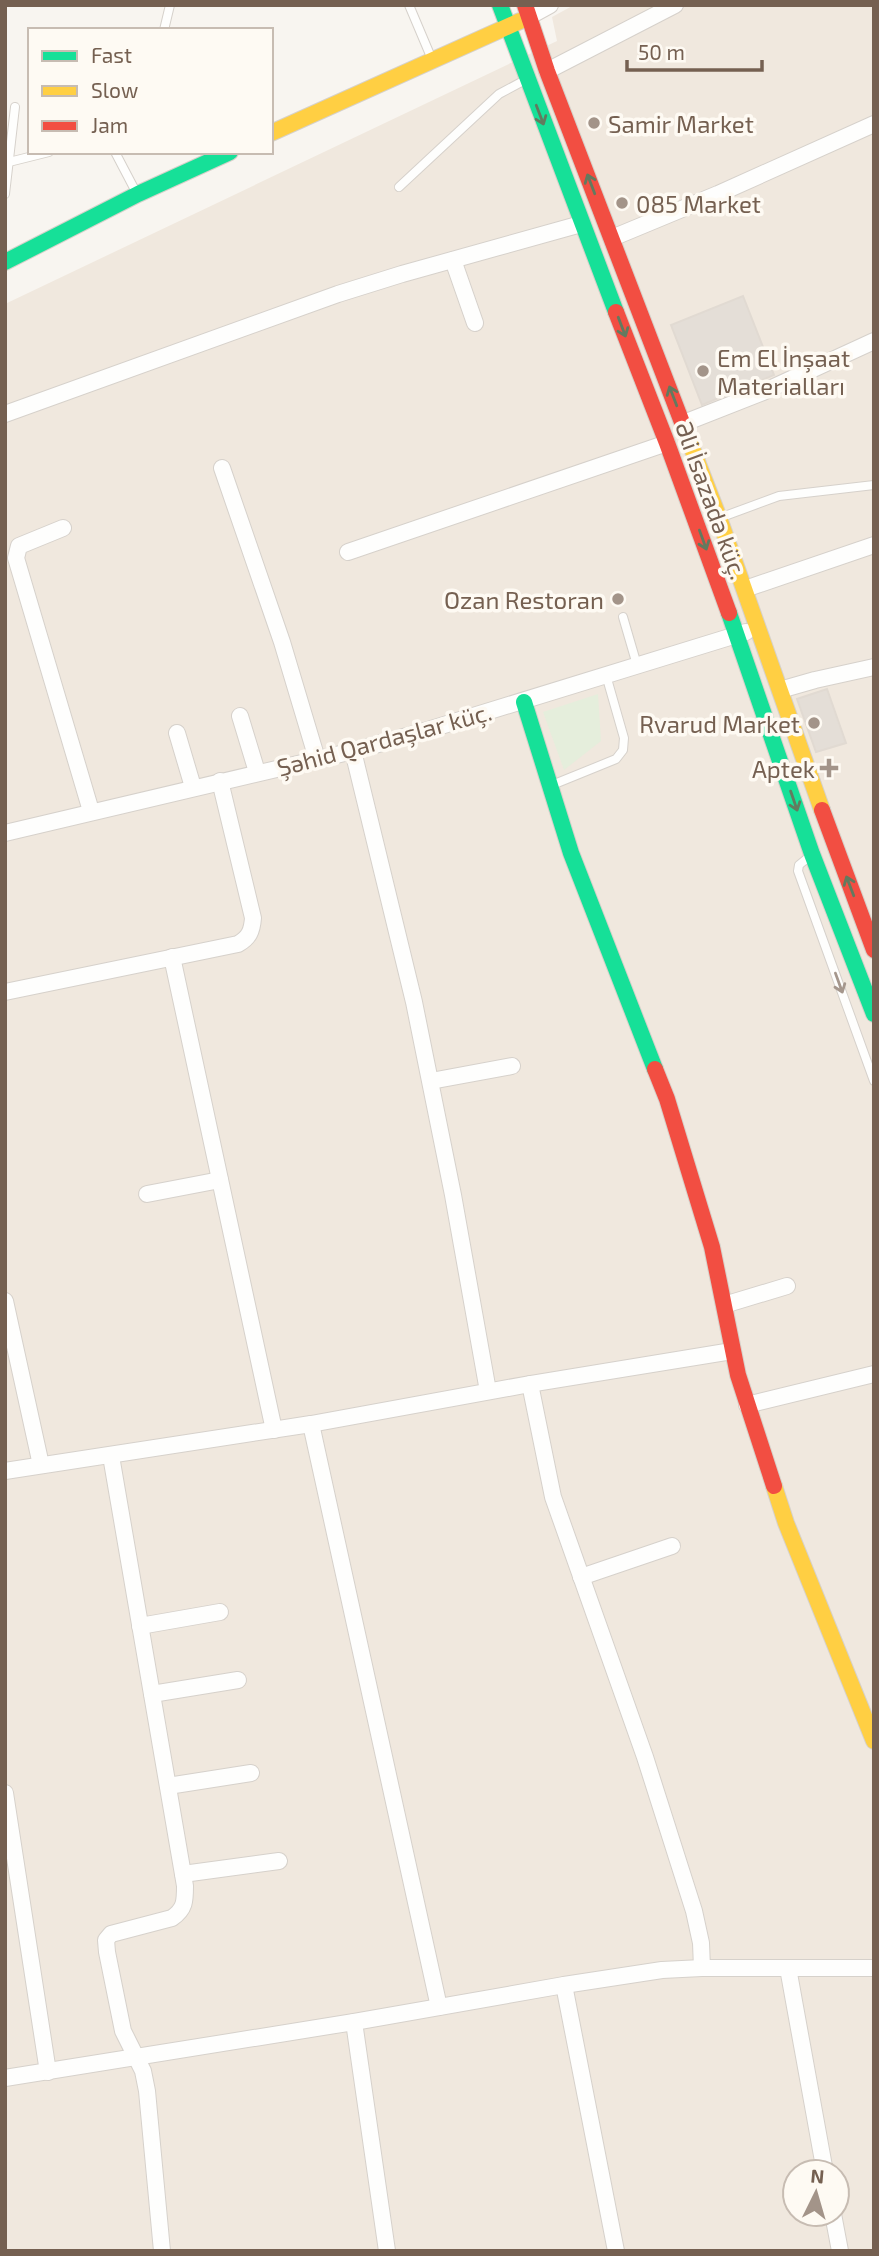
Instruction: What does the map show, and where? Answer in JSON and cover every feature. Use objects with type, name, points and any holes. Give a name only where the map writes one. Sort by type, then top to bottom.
[{"type":"main road","name":"Əli İsazadə küç.","points":[[500,5],[667,443],[737,635],[812,855],[874,1014]]},
{"type":"main road","points":[[273,132],[508,27],[527,11]]},
{"type":"main road","name":"Əli İsazadə küç.","points":[[527,11],[547,71],[684,423],[874,950]]},
{"type":"main road","points":[[527,79],[547,71]]},
{"type":"main road","points":[[6,260],[226,154]]},
{"type":"main road","points":[[723,596],[745,589]]},
{"type":"main road","points":[[524,702],[571,853],[667,1098],[712,1247],[732,1351],[747,1405],[786,1523],[874,1741]]},
{"type":"street","points":[[527,11],[550,5]]},
{"type":"street","points":[[547,71],[675,5]]},
{"type":"street","points":[[612,238],[874,124]]},
{"type":"street","points":[[5,414],[338,294],[582,224]]},
{"type":"street","points":[[453,260],[475,323]]},
{"type":"street","points":[[684,423],[762,392],[874,341]]},
{"type":"street","points":[[348,552],[667,443]]},
{"type":"street","points":[[222,468],[282,642],[317,759]]},
{"type":"street","points":[[63,527],[19,546],[16,558],[91,811]]},
{"type":"street","points":[[745,589],[874,545]]},
{"type":"street","name":"Şəhid Qardaşlar küç.","points":[[5,833],[352,751],[524,702],[758,628]]},
{"type":"street","points":[[780,690],[874,667]]},
{"type":"street","points":[[240,716],[257,772]]},
{"type":"street","points":[[177,733],[193,787]]},
{"type":"street","points":[[352,751],[414,1002],[488,1391]]},
{"type":"street","points":[[5,992],[238,944],[246,939],[253,918],[220,781]]},
{"type":"street","points":[[172,957],[274,1430]]},
{"type":"street","points":[[430,1082],[512,1066]]},
{"type":"street","points":[[146,1194],[220,1181]]},
{"type":"street","points":[[724,1305],[787,1286]]},
{"type":"street","points":[[5,1301],[41,1465]]},
{"type":"street","points":[[5,1471],[311,1424],[488,1391],[732,1351]]},
{"type":"street","points":[[747,1405],[874,1374]]},
{"type":"street","points":[[530,1384],[553,1497],[645,1757],[694,1911],[701,1942],[702,1968]]},
{"type":"street","points":[[311,1424],[439,2007]]},
{"type":"street","points":[[111,1455],[183,1874],[185,1902],[181,1912],[172,1918],[111,1934],[106,1940],[123,2031],[142,2070],[147,2091],[162,2251]]},
{"type":"street","points":[[581,1577],[672,1546]]},
{"type":"street","points":[[140,1626],[220,1612]]},
{"type":"street","points":[[152,1694],[238,1680]]},
{"type":"street","points":[[168,1786],[251,1773]]},
{"type":"street","points":[[5,1793],[48,2072]]},
{"type":"street","points":[[183,1874],[279,1861]]},
{"type":"street","points":[[788,1968],[822,2158]]},
{"type":"street","points":[[5,2078],[662,1970],[874,1968]]},
{"type":"street","points":[[564,1984],[615,2251]]},
{"type":"street","points":[[354,2022],[387,2251]]},
{"type":"street","points":[[836,2228],[840,2251]]},
{"type":"lane","points":[[164,28],[170,5]]},
{"type":"lane","points":[[409,5],[432,60]]},
{"type":"lane","points":[[399,187],[499,94],[527,79]]},
{"type":"lane","points":[[5,194],[15,107]]},
{"type":"lane","points":[[7,162],[41,154]]},
{"type":"lane","points":[[116,154],[138,194]]},
{"type":"lane","points":[[719,518],[779,496],[874,485]]},
{"type":"lane","points":[[623,617],[637,665]]},
{"type":"lane","points":[[549,786],[616,759],[623,750],[624,738],[606,675]]},
{"type":"lane","points":[[812,855],[799,865],[798,871],[874,1081]]},
{"type":"shaded area","points":[[574,5],[874,5],[874,2251],[5,2251],[5,304],[557,41],[552,17]]},
{"type":"green space","points":[[598,694],[601,741],[564,770],[543,712]]},
{"type":"building","points":[[743,296],[774,375],[702,405],[671,325]]},
{"type":"building","points":[[827,689],[846,743],[816,752],[797,699]]},
{"type":"traffic: fast","points":[[500,5],[616,312]]},
{"type":"traffic: fast","points":[[5,262],[138,194],[226,154]]},
{"type":"traffic: fast","points":[[729,613],[812,854],[874,1014]]},
{"type":"traffic: fast","points":[[524,702],[571,853],[655,1069]]},
{"type":"traffic: slow","points":[[273,132],[520,21]]},
{"type":"traffic: slow","points":[[688,438],[822,810]]},
{"type":"traffic: slow","points":[[774,1486],[786,1523],[874,1741]]},
{"type":"traffic: jam","points":[[525,5],[547,71],[688,438]]},
{"type":"traffic: jam","points":[[616,312],[729,613]]},
{"type":"traffic: jam","points":[[822,810],[874,950]]},
{"type":"traffic: jam","points":[[655,1069],[667,1099],[712,1247],[738,1375],[774,1486]]},
{"type":"place","name":"Samir Market","points":[[594,123]]},
{"type":"place","name":"085 Market","points":[[622,203]]},
{"type":"place","name":"Em El İnşaat Materialları","points":[[703,371]]},
{"type":"place","name":"Ozan Restoran","points":[[618,599]]},
{"type":"place","name":"Rvarud Market","points":[[814,723]]},
{"type":"place","name":"Aptek","points":[[829,768]]}]
